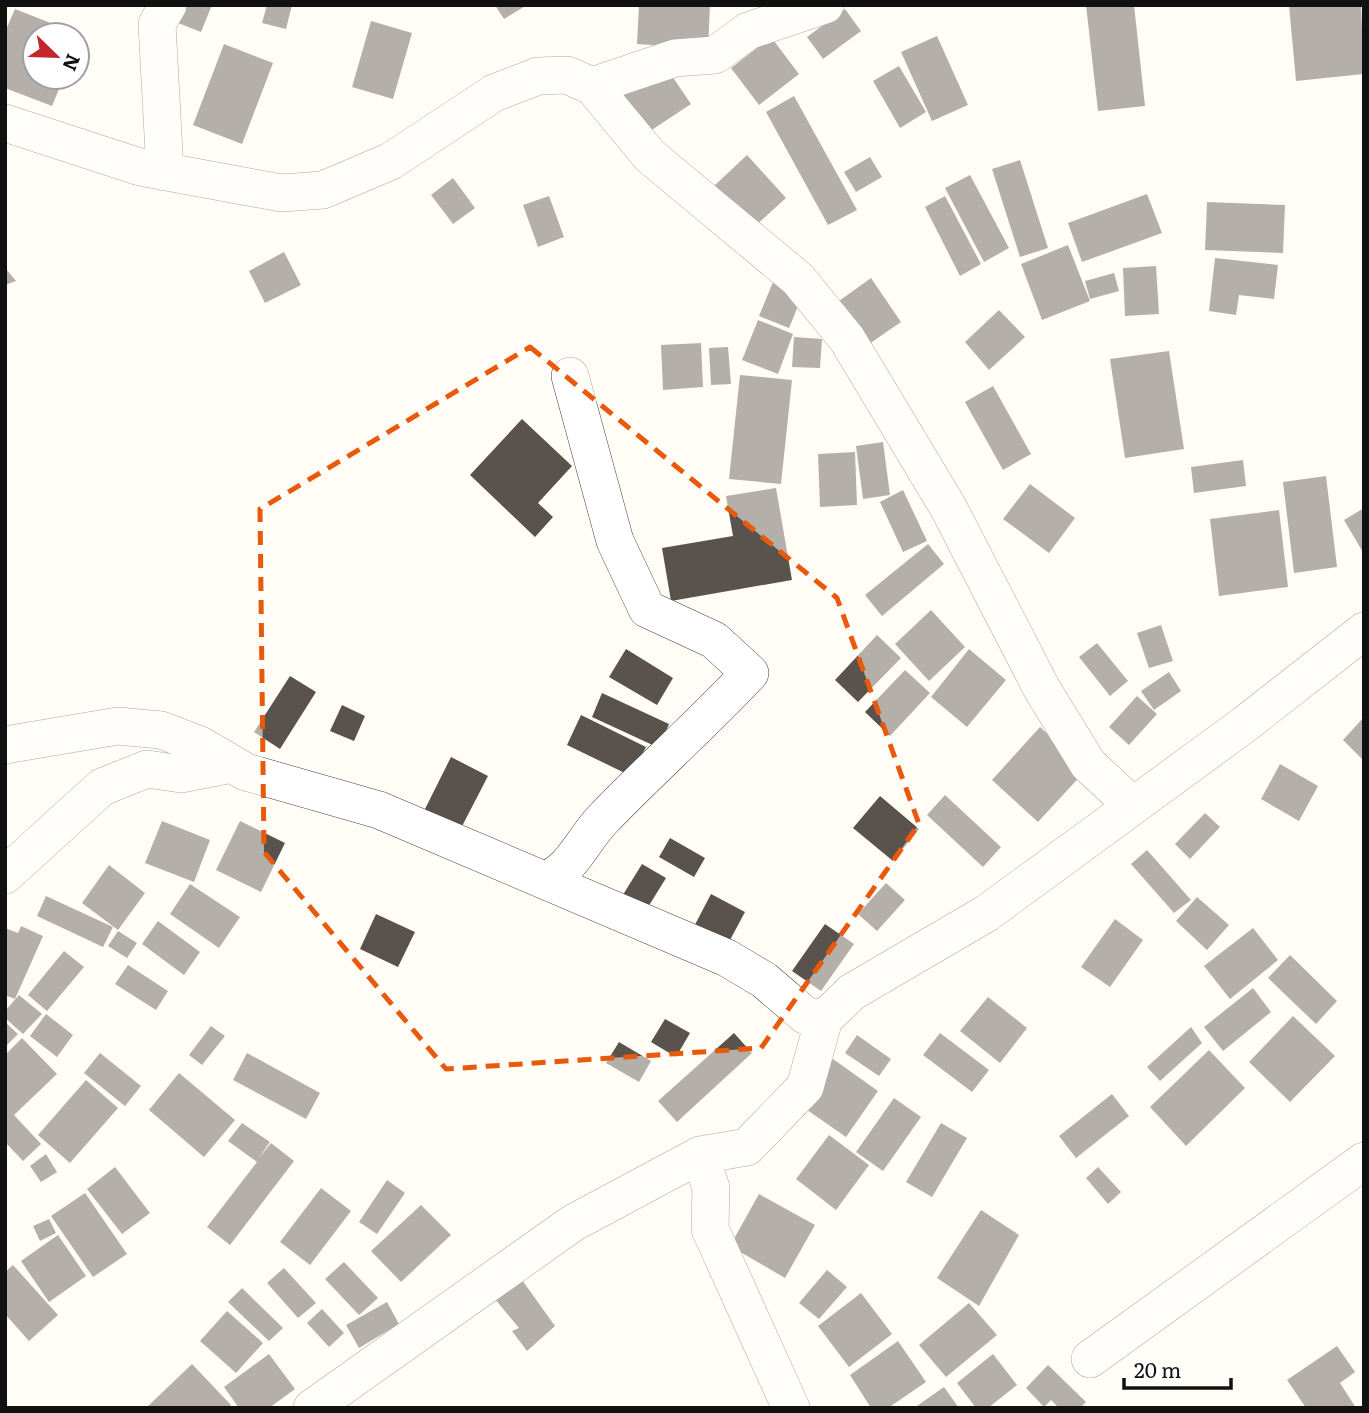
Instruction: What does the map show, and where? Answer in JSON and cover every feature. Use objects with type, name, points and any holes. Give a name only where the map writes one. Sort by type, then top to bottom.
[{"type":"street","points":[[165,172],[157,24],[168,5]]},
{"type":"street","points":[[593,86],[675,58],[715,55],[748,31],[825,5]]},
{"type":"street","points":[[5,122],[165,172],[281,193],[323,190],[391,160],[494,93],[538,76],[567,75],[593,86],[650,156],[797,279],[847,339],[947,507],[1042,689],[1088,764],[1133,806]]},
{"type":"street","points":[[544,880],[559,876],[600,822],[691,735],[750,673],[714,639],[647,608],[615,541],[570,376]]},
{"type":"street","points":[[312,1408],[573,1223],[700,1155],[747,1146],[805,1087],[824,1019],[852,992],[988,913],[1364,631]]},
{"type":"street","points":[[5,745],[118,726],[161,730],[200,746],[246,772],[379,810],[727,958],[764,980],[806,1016],[824,1019]]},
{"type":"street","points":[[5,875],[102,788],[147,769],[181,774],[232,764]]},
{"type":"street","points":[[700,1155],[711,1188],[710,1229],[791,1408]]},
{"type":"street","points":[[1090,1359],[1364,1161]]},
{"type":"highlighted area","points":[[530,347],[837,598],[919,824],[761,1048],[446,1069],[264,852],[260,509]]},
{"type":"building","points":[[179,5],[212,5],[201,32],[173,21]]},
{"type":"building","points":[[267,5],[292,5],[286,29],[262,23]]},
{"type":"building","points":[[495,5],[527,5],[504,19]]},
{"type":"building","points":[[639,5],[710,5],[708,49],[637,44]]},
{"type":"building","points":[[1086,5],[1134,5],[1145,106],[1098,111]]},
{"type":"building","points":[[1289,5],[1361,5],[1364,74],[1296,81]]},
{"type":"building","points":[[15,9],[45,21],[21,21],[21,91],[58,91],[52,106],[5,88],[5,32]]},
{"type":"building","points":[[845,9],[861,31],[823,59],[807,37]]},
{"type":"building","points":[[371,21],[412,33],[393,99],[352,87]]},
{"type":"building","points":[[937,36],[968,105],[932,121],[901,52]]},
{"type":"building","points":[[771,37],[799,74],[759,105],[731,68]]},
{"type":"building","points":[[224,44],[273,63],[242,144],[193,125]]},
{"type":"building","points":[[899,66],[926,112],[900,128],[873,81]]},
{"type":"building","points":[[666,67],[691,104],[644,135],[619,98]]},
{"type":"building","points":[[794,96],[857,210],[828,225],[766,112]]},
{"type":"building","points":[[747,155],[786,198],[753,228],[714,186]]},
{"type":"building","points":[[870,157],[882,177],[856,192],[844,172]]},
{"type":"building","points":[[1020,160],[1048,248],[1020,257],[992,169]]},
{"type":"building","points":[[970,175],[1009,248],[984,262],[945,188]]},
{"type":"building","points":[[453,178],[475,208],[453,224],[431,195]]},
{"type":"building","points":[[1147,194],[1162,233],[1082,262],[1068,223]]},
{"type":"building","points":[[549,196],[564,237],[538,247],[523,205]]},
{"type":"building","points":[[945,196],[981,264],[960,276],[925,207]]},
{"type":"building","points":[[1207,202],[1285,205],[1283,253],[1205,250]]},
{"type":"building","points":[[1068,245],[1090,301],[1042,320],[1021,264]]},
{"type":"building","points":[[284,252],[301,285],[265,303],[249,271]]},
{"type":"building","points":[[1215,258],[1278,265],[1274,299],[1239,295],[1236,315],[1209,311]]},
{"type":"building","points":[[1156,266],[1159,314],[1125,316],[1123,268]]},
{"type":"building","points":[[5,268],[16,281],[5,285]]},
{"type":"building","points":[[1114,273],[1119,291],[1090,299],[1085,281]]},
{"type":"building","points":[[871,278],[901,322],[869,344],[839,301]]},
{"type":"building","points":[[773,282],[803,294],[789,328],[759,316]]},
{"type":"building","points":[[999,310],[1025,337],[989,370],[965,342]]},
{"type":"building","points":[[758,320],[793,334],[778,374],[742,360]]},
{"type":"building","points":[[794,337],[822,339],[820,368],[792,367]]},
{"type":"building","points":[[701,343],[703,387],[663,390],[661,345]]},
{"type":"building","points":[[728,347],[731,384],[711,385],[709,348]]},
{"type":"building","points":[[1169,351],[1184,449],[1125,458],[1110,359]]},
{"type":"building","points":[[740,375],[792,380],[781,484],[729,479]]},
{"type":"building","points":[[993,386],[1031,454],[1003,470],[965,402]]},
{"type":"building","points":[[522,419],[572,466],[538,503],[553,517],[535,537],[470,475]]},
{"type":"building","points":[[883,442],[890,495],[863,499],[856,446]]},
{"type":"building","points":[[855,452],[857,505],[820,507],[818,454]]},
{"type":"building","points":[[1243,460],[1246,486],[1194,493],[1191,467]]},
{"type":"building","points":[[1326,476],[1337,567],[1294,573],[1283,482]]},
{"type":"building","points":[[1030,484],[1075,518],[1049,553],[1003,519]]},
{"type":"building","points":[[776,488],[792,580],[671,601],[662,548],[733,536],[726,496]]},
{"type":"building","points":[[903,490],[927,541],[903,552],[880,502]]},
{"type":"building","points":[[1364,508],[1364,554],[1344,520]]},
{"type":"building","points":[[1279,510],[1288,587],[1219,596],[1210,519]]},
{"type":"building","points":[[928,544],[944,564],[882,616],[865,595]]},
{"type":"building","points":[[931,610],[965,647],[929,681],[895,644]]},
{"type":"building","points":[[1161,625],[1173,661],[1149,668],[1137,633]]},
{"type":"building","points":[[877,635],[901,658],[858,702],[835,680]]},
{"type":"building","points":[[1097,643],[1128,681],[1110,696],[1079,657]]},
{"type":"building","points":[[626,649],[673,678],[657,705],[609,677]]},
{"type":"building","points":[[969,649],[1006,680],[967,727],[931,697]]},
{"type":"building","points":[[905,670],[930,693],[890,736],[865,712]]},
{"type":"building","points":[[1169,672],[1181,691],[1154,710],[1141,691]]},
{"type":"building","points":[[290,676],[316,692],[280,749],[254,732]]},
{"type":"building","points":[[602,693],[669,724],[659,748],[592,717]]},
{"type":"building","points":[[1137,696],[1157,714],[1129,745],[1109,727]]},
{"type":"building","points":[[342,705],[365,716],[354,741],[330,731]]},
{"type":"building","points":[[581,715],[646,747],[631,776],[567,745]]},
{"type":"building","points":[[1364,717],[1364,757],[1362,759],[1343,740]]},
{"type":"building","points":[[1040,727],[1086,770],[1038,822],[992,780]]},
{"type":"building","points":[[451,757],[488,776],[458,834],[422,815]]},
{"type":"building","points":[[1280,764],[1318,786],[1299,821],[1261,799]]},
{"type":"building","points":[[945,795],[1001,847],[983,867],[927,815]]},
{"type":"building","points":[[880,796],[919,829],[893,861],[853,828]]},
{"type":"building","points":[[1205,813],[1220,827],[1190,859],[1175,844]]},
{"type":"building","points":[[162,821],[210,840],[194,882],[145,863]]},
{"type":"building","points":[[240,821],[285,843],[261,892],[216,870]]},
{"type":"building","points":[[670,838],[705,858],[694,877],[659,857]]},
{"type":"building","points":[[1147,850],[1191,900],[1174,913],[1131,864]]},
{"type":"building","points":[[642,864],[666,878],[645,912],[621,898]]},
{"type":"building","points":[[109,865],[145,893],[118,930],[82,903]]},
{"type":"building","points":[[886,883],[905,900],[877,931],[858,914]]},
{"type":"building","points":[[190,884],[240,917],[219,948],[170,914]]},
{"type":"building","points":[[711,894],[745,912],[722,955],[688,938]]},
{"type":"building","points":[[46,896],[113,927],[103,947],[37,916]]},
{"type":"building","points":[[1197,897],[1229,925],[1207,950],[1176,921]]},
{"type":"building","points":[[376,914],[415,932],[398,967],[360,949]]},
{"type":"building","points":[[1115,919],[1143,940],[1110,987],[1081,967]]},
{"type":"building","points":[[158,921],[200,952],[184,975],[142,944]]},
{"type":"building","points":[[825,924],[854,944],[821,991],[792,971]]},
{"type":"building","points":[[21,926],[43,936],[15,999],[5,995],[5,928],[18,933]]},
{"type":"building","points":[[1253,928],[1278,960],[1230,999],[1204,966]]},
{"type":"building","points":[[118,931],[137,943],[127,958],[108,946]]},
{"type":"building","points":[[64,951],[84,967],[47,1011],[28,995]]},
{"type":"building","points":[[1290,955],[1337,1001],[1316,1024],[1268,978]]},
{"type":"building","points":[[128,965],[168,991],[156,1010],[115,984]]},
{"type":"building","points":[[1253,988],[1271,1012],[1223,1051],[1204,1027]]},
{"type":"building","points":[[19,995],[42,1014],[23,1034],[5,1018],[5,1011]]},
{"type":"building","points":[[988,997],[1027,1028],[1000,1063],[960,1031]]},
{"type":"building","points":[[46,1014],[73,1035],[57,1057],[30,1036]]},
{"type":"building","points":[[1293,1016],[1335,1056],[1290,1102],[1249,1062]]},
{"type":"building","points":[[665,1019],[690,1033],[676,1057],[651,1042]]},
{"type":"building","points":[[5,1022],[18,1034],[5,1047]]},
{"type":"building","points":[[211,1026],[225,1036],[202,1065],[189,1055]]},
{"type":"building","points":[[1191,1027],[1202,1043],[1160,1081],[1147,1067]]},
{"type":"building","points":[[734,1033],[752,1053],[677,1122],[658,1101]]},
{"type":"building","points":[[940,1033],[989,1070],[972,1092],[923,1055]]},
{"type":"building","points":[[857,1035],[891,1059],[879,1076],[845,1053]]},
{"type":"building","points":[[22,1038],[57,1074],[14,1115],[41,1144],[23,1161],[5,1142],[5,1055]]},
{"type":"building","points":[[619,1042],[651,1061],[639,1082],[606,1063]]},
{"type":"building","points":[[1209,1050],[1245,1088],[1186,1146],[1150,1107]]},
{"type":"building","points":[[100,1053],[141,1086],[125,1106],[84,1073]]},
{"type":"building","points":[[247,1053],[320,1093],[306,1119],[233,1080]]},
{"type":"building","points":[[833,1059],[878,1091],[846,1137],[800,1105]]},
{"type":"building","points":[[179,1073],[235,1120],[204,1157],[149,1110]]},
{"type":"building","points":[[86,1080],[118,1108],[70,1163],[38,1135]]},
{"type":"building","points":[[1112,1094],[1129,1116],[1076,1158],[1059,1136]]},
{"type":"building","points":[[894,1098],[921,1117],[883,1171],[856,1152]]},
{"type":"building","points":[[242,1123],[270,1142],[258,1159],[271,1143],[294,1161],[230,1245],[207,1227],[257,1162],[228,1141]]},
{"type":"building","points":[[941,1123],[967,1138],[932,1197],[906,1182]]},
{"type":"building","points":[[829,1135],[869,1165],[836,1210],[796,1179]]},
{"type":"building","points":[[46,1154],[57,1172],[41,1182],[30,1166]]},
{"type":"building","points":[[115,1167],[150,1213],[122,1234],[87,1189]]},
{"type":"building","points":[[1098,1167],[1121,1192],[1108,1204],[1086,1178]]},
{"type":"building","points":[[387,1180],[405,1193],[377,1234],[359,1222]]},
{"type":"building","points":[[321,1188],[351,1211],[310,1265],[280,1242]]},
{"type":"building","points":[[85,1193],[127,1254],[93,1277],[51,1216]]},
{"type":"building","points":[[759,1194],[815,1225],[785,1278],[730,1246]]},
{"type":"building","points":[[421,1205],[451,1235],[401,1282],[371,1251]]},
{"type":"building","points":[[981,1210],[1019,1235],[979,1306],[937,1278]]},
{"type":"building","points":[[49,1219],[56,1233],[40,1241],[33,1226]]},
{"type":"building","points":[[58,1235],[86,1276],[49,1302],[21,1261]]},
{"type":"building","points":[[344,1262],[378,1298],[359,1315],[325,1279]]},
{"type":"building","points":[[13,1265],[58,1315],[29,1341],[5,1314],[5,1272]]},
{"type":"building","points":[[284,1268],[316,1303],[298,1318],[267,1283]]},
{"type":"building","points":[[827,1270],[847,1287],[819,1319],[799,1303]]},
{"type":"building","points":[[522,1280],[555,1326],[527,1351],[512,1331],[519,1328],[495,1299]]},
{"type":"building","points":[[242,1288],[283,1328],[269,1341],[228,1302]]},
{"type":"building","points":[[861,1293],[892,1334],[849,1367],[818,1326]]},
{"type":"building","points":[[387,1302],[399,1324],[359,1348],[346,1325]]},
{"type":"building","points":[[969,1303],[997,1335],[946,1377],[919,1345]]},
{"type":"building","points":[[322,1309],[344,1333],[329,1347],[307,1323]]},
{"type":"building","points":[[227,1311],[263,1343],[236,1373],[200,1341]]},
{"type":"building","points":[[898,1341],[926,1382],[888,1408],[871,1408],[850,1375]]},
{"type":"building","points":[[1337,1346],[1355,1372],[1340,1383],[1356,1408],[1306,1408],[1287,1380]]},
{"type":"building","points":[[269,1354],[295,1389],[269,1408],[239,1408],[224,1387]]},
{"type":"building","points":[[993,1354],[1017,1385],[988,1408],[976,1408],[957,1383]]},
{"type":"building","points":[[192,1364],[231,1405],[228,1408],[146,1408]]},
{"type":"building","points":[[1048,1365],[1086,1402],[1080,1408],[1059,1408],[1051,1400],[1044,1407],[1026,1388]]},
{"type":"building","points":[[944,1387],[959,1408],[914,1408]]}]
